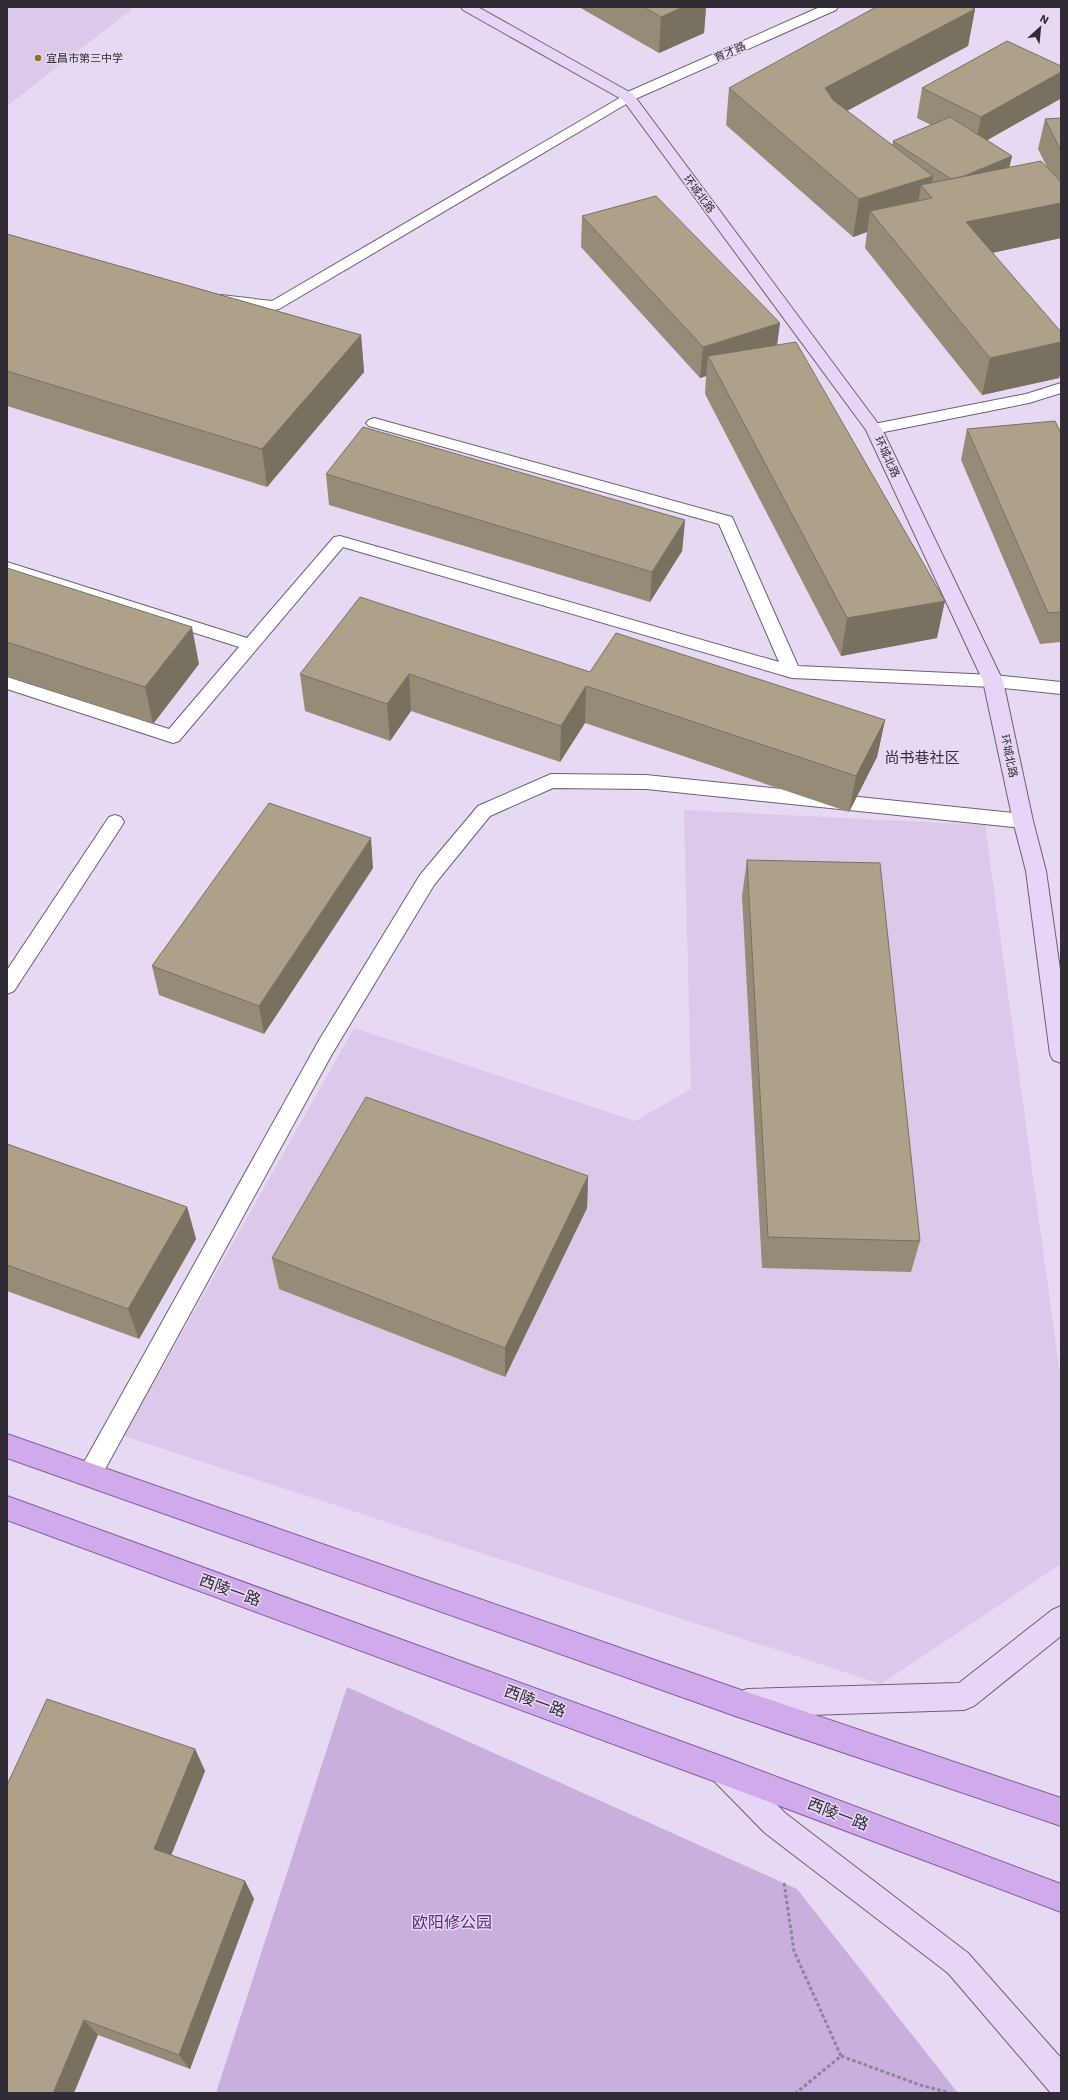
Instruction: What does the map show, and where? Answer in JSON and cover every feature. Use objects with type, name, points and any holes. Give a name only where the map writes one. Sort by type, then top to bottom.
[{"type":"main road","name":"环城北路","points":[[468,7],[628,97],[874,429],[993,681],[1023,821],[1036,871],[1061,1054]]},
{"type":"main road","points":[[7,1446],[90,1474],[738,1704],[1061,1812]]},
{"type":"main road","name":"西陵一路","points":[[7,1508],[724,1771],[1061,1898]]},
{"type":"main road","points":[[738,1704],[964,1696],[1061,1619]]},
{"type":"main road","points":[[724,1771],[775,1823],[958,1964],[1061,2081]]},
{"type":"street","name":"育才路","points":[[628,97],[831,7]]},
{"type":"lane","points":[[211,298],[274,306],[628,97]]},
{"type":"lane","points":[[874,429],[1029,398],[1061,388]]},
{"type":"lane","points":[[374,423],[726,521],[792,672]]},
{"type":"lane","points":[[7,683],[173,737],[340,541],[792,672],[993,681],[1061,688]]},
{"type":"lane","points":[[7,567],[250,645]]},
{"type":"lane","points":[[90,1474],[325,1048],[427,880],[484,811],[551,781],[646,782],[1023,821]]},
{"type":"lane","points":[[7,986],[115,822]]},
{"type":"path","points":[[775,1823],[794,1951],[841,2056],[920,2085],[950,2093]]},
{"type":"path","points":[[796,2093],[841,2056]]},
{"type":"shaded area","name":"宜昌市第三中学","points":[[7,7],[128,7],[132,9],[7,106]]},
{"type":"shaded area","points":[[684,810],[985,825],[1061,1382],[1061,1564],[881,1684],[124,1436],[354,1028],[635,1121],[691,1089]]},
{"type":"green space","name":"欧阳修公园","points":[[347,1687],[797,1889],[958,2093],[216,2093]]},
{"type":"building","points":[[644,7],[683,7],[661,17]]},
{"type":"building","points":[[876,7],[970,7],[975,9],[825,88],[833,100],[933,176],[859,199],[729,88]]},
{"type":"building","points":[[1007,41],[1061,66],[1061,72],[981,117],[922,88]]},
{"type":"building","points":[[950,117],[1012,156],[964,176],[951,179],[893,141]]},
{"type":"building","points":[[1061,118],[1061,151],[1045,119]]},
{"type":"building","points":[[1041,161],[1061,182],[1061,203],[966,222],[1061,332],[1061,342],[990,358],[870,211],[932,198],[921,185]]},
{"type":"building","points":[[656,196],[780,323],[703,347],[582,216]]},
{"type":"building","points":[[7,234],[361,335],[262,449],[7,371]]},
{"type":"building","points":[[796,342],[945,601],[847,618],[708,356]]},
{"type":"building","points":[[1055,421],[1061,433],[1061,612],[1048,613],[967,429]]},
{"type":"building","points":[[363,427],[685,520],[652,572],[326,474]]},
{"type":"building","points":[[7,568],[192,627],[145,687],[7,642]]},
{"type":"building","points":[[360,597],[590,672],[616,633],[885,720],[856,776],[586,686],[561,726],[409,674],[387,704],[300,674]]},
{"type":"building","points":[[269,803],[371,838],[259,1006],[152,966]]},
{"type":"building","points":[[747,860],[880,863],[920,1241],[768,1237]]},
{"type":"building","points":[[366,1097],[588,1176],[505,1348],[272,1258]]},
{"type":"building","points":[[7,1144],[187,1207],[128,1309],[7,1265]]},
{"type":"building","points":[[47,1699],[195,1749],[154,1849],[245,1881],[179,2055],[84,2020],[53,2093],[7,2093],[7,1785]]},
{"type":"place","name":"宜昌市第三中学","points":[[38,58]]},
{"type":"district","name":"尚书巷社区","points":[[922,758]]}]
